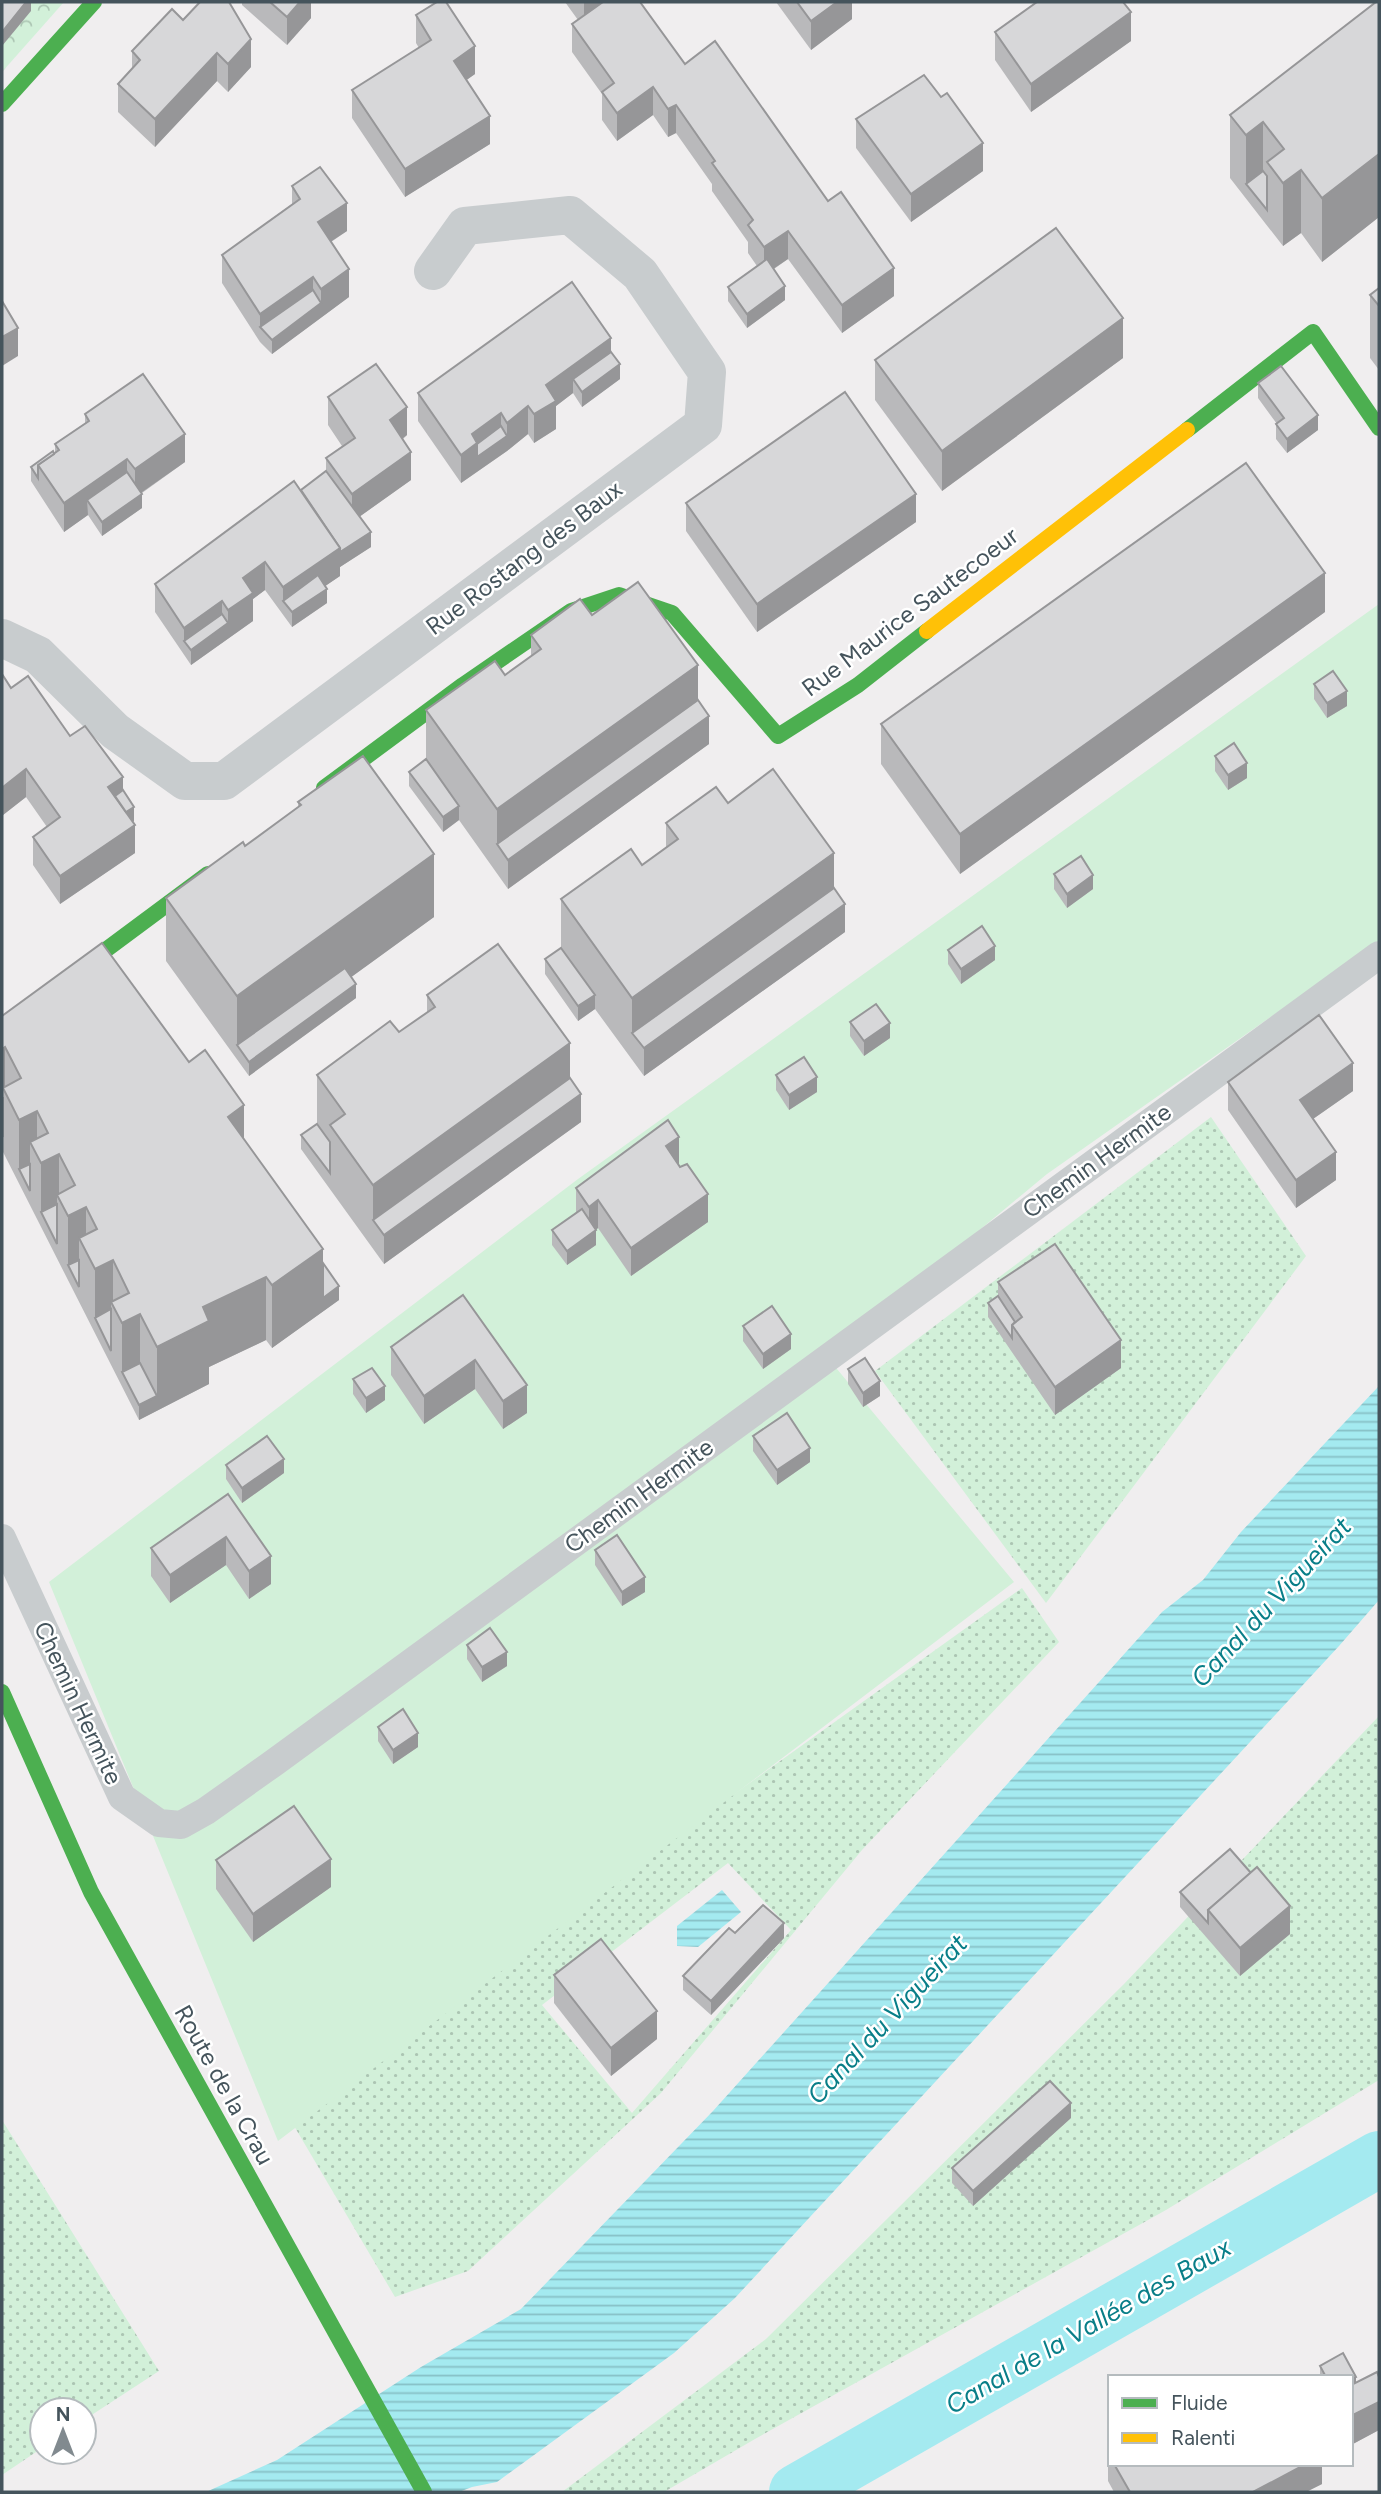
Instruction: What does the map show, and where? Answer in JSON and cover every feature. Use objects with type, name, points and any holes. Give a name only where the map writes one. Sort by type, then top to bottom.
[{"type":"street","points":[[2,104],[94,2]]},
{"type":"street","name":"Rue Rostang des Baux","points":[[2,638],[38,655],[116,731],[185,781],[224,781],[703,425],[707,372],[640,274],[570,215],[465,226],[433,271]]},
{"type":"street","name":"Rue Maurice Sautecoeur","points":[[310,799],[463,685],[571,611],[620,595],[672,613],[778,736],[858,685],[1313,332],[1379,428]]},
{"type":"street","points":[[2,1027],[223,863]]},
{"type":"street","name":"Route de la Crau","points":[[2,1692],[91,1892],[425,2492]]},
{"type":"lane","name":"Chemin Hermite","points":[[2,1538],[122,1797],[159,1823],[181,1825],[206,1811],[275,1762],[1379,955]]},
{"type":"green space","points":[[2,2],[64,2],[2,72]]},
{"type":"green space","points":[[1379,604],[1379,941],[1047,1174],[827,1357],[1014,1582],[278,2141],[49,1582],[578,1179]]},
{"type":"green space","points":[[1211,1117],[1306,1256],[1046,1603],[875,1371]]},
{"type":"green space","points":[[1022,1588],[1059,1642],[862,1850],[661,2093],[468,2271],[395,2297],[287,2114]],"holes":[[[728,1863],[791,1930],[632,2113],[542,2005]]]},
{"type":"green space","points":[[1379,1716],[1379,2080],[1166,2210],[664,2492],[562,2492],[766,2339],[1124,1984]]},
{"type":"green space","points":[[2,2120],[159,2371],[98,2411],[98,2396],[28,2396],[28,2457],[2,2475]]},
{"type":"water","name":"Canal du Vigueirat","points":[[1379,1386],[1379,1600],[735,2298],[674,2353],[497,2482],[459,2492],[206,2492],[277,2460],[421,2367],[521,2309],[713,2111],[1162,1612],[1203,1580],[1241,1532]]},
{"type":"water","points":[[722,1890],[741,1912],[698,1947],[677,1946],[677,1926]]},
{"type":"building","points":[[2,2],[26,2],[2,32]]},
{"type":"building","points":[[200,2],[229,2],[251,39],[228,64],[217,53],[155,119],[118,84],[140,60],[132,51],[172,9],[183,20]]},
{"type":"building","points":[[270,2],[300,2],[287,17]]},
{"type":"building","points":[[437,2],[446,2],[475,46],[454,61],[490,116],[405,169],[352,90],[431,40],[416,15]]},
{"type":"building","points":[[603,2],[640,2],[685,64],[715,41],[828,201],[841,192],[894,268],[842,305],[788,231],[764,247],[748,225],[753,220],[712,163],[715,161],[676,105],[668,109],[653,87],[617,113],[602,92],[614,83],[572,24]]},
{"type":"building","points":[[797,2],[837,2],[811,21]]},
{"type":"building","points":[[1037,2],[1123,2],[1131,12],[1031,84],[995,32]]},
{"type":"building","points":[[1379,2],[1379,154],[1322,198],[1301,170],[1283,183],[1267,162],[1284,149],[1263,122],[1246,135],[1230,115]]},
{"type":"building","points":[[924,75],[941,97],[947,93],[983,143],[911,194],[856,119]]},
{"type":"building","points":[[320,167],[347,203],[318,222],[349,269],[321,289],[313,277],[260,314],[222,255],[300,199],[292,186]]},
{"type":"building","points":[[1263,171],[1267,176],[1267,210],[1246,184]]},
{"type":"building","points":[[1056,228],[1123,318],[942,451],[875,360]]},
{"type":"building","points":[[767,259],[785,286],[747,314],[728,287]]},
{"type":"building","points":[[572,282],[611,338],[546,385],[556,401],[534,414],[528,406],[507,423],[501,413],[472,434],[477,443],[461,455],[418,393]]},
{"type":"building","points":[[1379,288],[1379,306],[1370,295]]},
{"type":"building","points":[[313,290],[321,303],[272,340],[260,327]]},
{"type":"building","points":[[2,301],[18,328],[2,337]]},
{"type":"building","points":[[611,352],[620,364],[582,392],[573,379]]},
{"type":"building","points":[[376,364],[407,407],[390,420],[411,452],[352,494],[326,458],[355,438],[328,397]]},
{"type":"building","points":[[1281,366],[1318,415],[1287,439],[1276,424],[1284,418],[1258,383]]},
{"type":"building","points":[[143,374],[185,434],[135,469],[127,459],[64,503],[38,465],[59,450],[55,444],[89,421],[85,414]]},
{"type":"building","points":[[845,392],[916,494],[757,604],[686,503]]},
{"type":"building","points":[[501,426],[507,436],[477,457],[477,444]]},
{"type":"building","points":[[53,451],[54,454],[38,465],[38,478],[31,467]]},
{"type":"building","points":[[1246,463],[1325,573],[960,834],[881,724]]},
{"type":"building","points":[[326,471],[371,532],[340,552],[340,548],[301,490]]},
{"type":"building","points":[[127,472],[142,494],[102,522],[87,500]]},
{"type":"building","points":[[294,481],[340,548],[283,587],[265,562],[243,578],[253,593],[228,610],[222,601],[184,628],[155,584]]},
{"type":"building","points":[[318,575],[327,589],[292,612],[283,601]]},
{"type":"building","points":[[638,582],[698,665],[497,809],[426,710],[495,661],[505,675],[541,649],[531,635],[580,599],[592,615]]},
{"type":"building","points":[[222,614],[228,623],[191,650],[184,641]]},
{"type":"building","points":[[1333,671],[1347,691],[1327,703],[1314,684]]},
{"type":"building","points":[[2,674],[11,688],[28,676],[70,736],[85,726],[123,777],[108,787],[135,825],[60,876],[33,837],[60,817],[26,769],[2,786]]},
{"type":"building","points":[[698,700],[709,716],[508,860],[497,844]]},
{"type":"building","points":[[1234,743],[1247,763],[1228,775],[1215,756]]},
{"type":"building","points":[[363,756],[434,854],[237,996],[166,898],[243,842],[245,846],[301,805],[298,802]]},
{"type":"building","points":[[426,759],[459,806],[443,817],[409,772]]},
{"type":"building","points":[[773,769],[834,853],[632,998],[561,899],[631,849],[642,865],[678,839],[666,823],[716,787],[728,803]]},
{"type":"building","points":[[123,790],[134,807],[126,812],[115,796]]},
{"type":"building","points":[[1081,856],[1093,875],[1067,894],[1054,874]]},
{"type":"building","points":[[834,888],[845,904],[644,1048],[632,1033]]},
{"type":"building","points":[[982,926],[995,946],[961,969],[948,950]]},
{"type":"building","points":[[102,943],[189,1062],[205,1050],[244,1105],[228,1117],[323,1249],[272,1285],[266,1277],[203,1307],[209,1321],[157,1347],[140,1314],[122,1323],[111,1302],[129,1293],[113,1260],[95,1269],[79,1238],[97,1229],[86,1207],[68,1216],[57,1195],[75,1185],[59,1154],[41,1163],[30,1142],[48,1133],[37,1111],[19,1120],[3,1088],[21,1078],[5,1047],[2,1049],[2,1016]]},
{"type":"building","points":[[498,944],[570,1043],[373,1185],[330,1125],[345,1114],[317,1075],[390,1021],[399,1032],[435,1007],[427,995]]},
{"type":"building","points":[[561,948],[595,995],[578,1006],[545,959]]},
{"type":"building","points":[[345,968],[356,984],[249,1062],[237,1045]]},
{"type":"building","points":[[876,1004],[890,1023],[864,1041],[850,1022]]},
{"type":"building","points":[[1319,1015],[1353,1063],[1300,1100],[1336,1152],[1296,1180],[1228,1082]]},
{"type":"building","points":[[804,1057],[817,1077],[789,1095],[776,1075]]},
{"type":"building","points":[[570,1078],[581,1094],[384,1235],[373,1220]]},
{"type":"building","points":[[668,1120],[679,1137],[666,1146],[680,1167],[687,1164],[708,1194],[631,1248],[598,1200],[589,1207],[576,1188]]},
{"type":"building","points":[[317,1124],[330,1142],[330,1173],[301,1135]]},
{"type":"building","points":[[30,1164],[30,1191],[19,1169]]},
{"type":"building","points":[[57,1204],[57,1244],[41,1212]]},
{"type":"building","points":[[582,1209],[596,1230],[567,1251],[552,1230]]},
{"type":"building","points":[[1055,1244],[1121,1340],[1055,1387],[1012,1325],[1022,1317],[998,1282]]},
{"type":"building","points":[[79,1260],[79,1287],[68,1265]]},
{"type":"building","points":[[323,1263],[339,1286],[323,1298]]},
{"type":"building","points":[[463,1295],[527,1385],[503,1401],[475,1360],[424,1396],[391,1347]]},
{"type":"building","points":[[998,1296],[1015,1322],[1012,1325],[1012,1338],[988,1303]]},
{"type":"building","points":[[772,1306],[791,1334],[763,1354],[743,1326]]},
{"type":"building","points":[[111,1309],[111,1351],[95,1318]]},
{"type":"building","points":[[865,1358],[880,1381],[863,1393],[848,1369]]},
{"type":"building","points":[[140,1363],[157,1396],[139,1405],[122,1372]]},
{"type":"building","points":[[372,1368],[385,1386],[366,1398],[353,1379]]},
{"type":"building","points":[[787,1413],[810,1448],[777,1470],[753,1436]]},
{"type":"building","points":[[267,1436],[284,1459],[242,1488],[226,1465]]},
{"type":"building","points":[[228,1494],[271,1556],[249,1571],[226,1537],[170,1575],[151,1548]]},
{"type":"building","points":[[617,1535],[645,1577],[622,1592],[595,1550]]},
{"type":"building","points":[[490,1628],[507,1652],[482,1667],[467,1645]]},
{"type":"building","points":[[403,1709],[418,1733],[393,1750],[378,1727]]},
{"type":"building","points":[[294,1806],[331,1859],[253,1914],[216,1860]]},
{"type":"building","points":[[1230,1849],[1251,1873],[1208,1910],[1208,1923],[1180,1892]]},
{"type":"building","points":[[1257,1867],[1290,1906],[1240,1948],[1208,1910]]},
{"type":"building","points":[[763,1905],[784,1923],[711,2001],[683,1976],[729,1928],[735,1933]]},
{"type":"building","points":[[601,1939],[657,2011],[611,2048],[554,1975]]},
{"type":"building","points":[[1050,2081],[1071,2103],[973,2191],[952,2168]]},
{"type":"building","points":[[1343,2353],[1356,2377],[1325,2375],[1320,2366]]},
{"type":"building","points":[[1377,2372],[1379,2402],[1353,2415],[1353,2384]]},
{"type":"building","points":[[1115,2466],[1302,2466],[1253,2492],[1130,2492]]},
{"type":"waterway","name":"Canal de la Vallée des Baux","points":[[797,2492],[1379,2159]]},
{"type":"traffic: fast","points":[[2,104],[94,2]]},
{"type":"traffic: fast","points":[[1187,430],[1313,332],[1379,428]]},
{"type":"traffic: fast","points":[[324,788],[463,685],[571,611],[619,595],[672,613],[778,736],[858,685],[927,631]]},
{"type":"traffic: fast","points":[[2,1027],[208,874]]},
{"type":"traffic: fast","points":[[2,1692],[91,1892],[424,2492]]},
{"type":"traffic: slow","points":[[927,631],[1187,430]]}]
